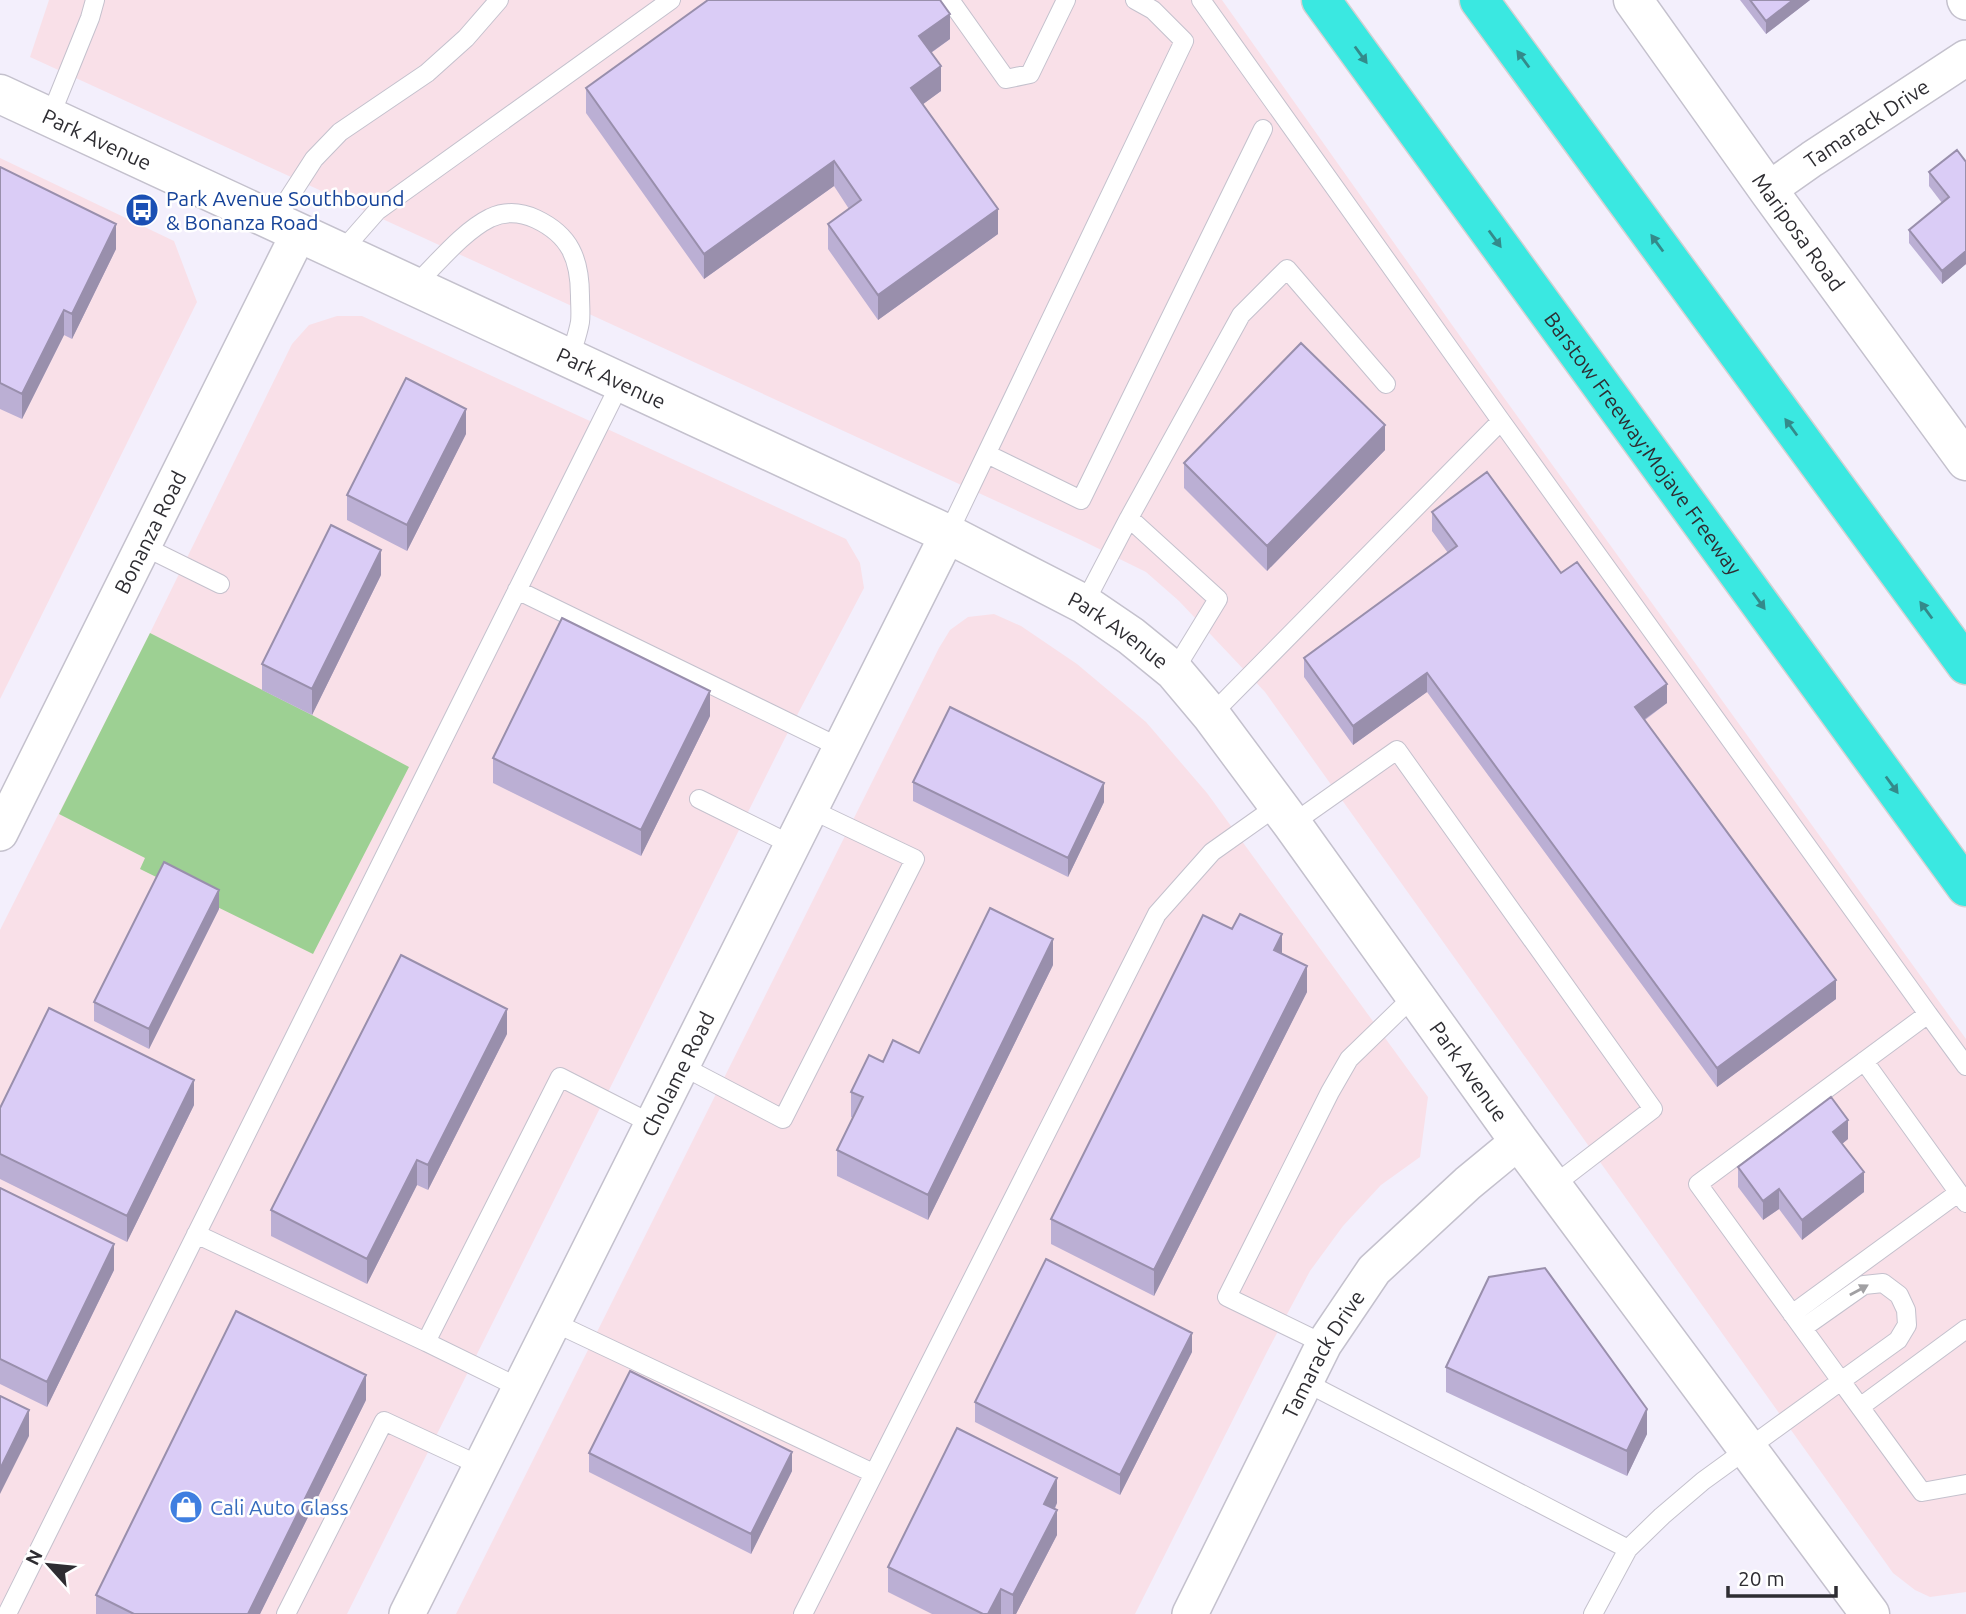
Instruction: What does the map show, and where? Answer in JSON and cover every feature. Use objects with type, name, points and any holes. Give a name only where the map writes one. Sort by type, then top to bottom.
[{"type":"highway","name":"Barstow Freeway;Mojave Freeway","points":[[1321,0],[1966,887]]},
{"type":"highway","points":[[1479,0],[1966,665]]},
{"type":"street","name":"Mariposa Road","points":[[1633,0],[1966,461]]},
{"type":"street","name":"Tamarack Drive","points":[[1768,190],[1966,58]]},
{"type":"street","name":"Park Avenue","points":[[0,94],[948,534],[1084,604],[1131,636],[1174,671],[1211,715],[1519,1141],[1870,1614]]},
{"type":"street","name":"Bonanza Road","points":[[3,821],[143,546],[287,227]]},
{"type":"street","name":"Cholame Road","points":[[407,1614],[948,534]]},
{"type":"street","name":"Tamarack Drive","points":[[1190,1614],[1324,1344],[1374,1270],[1468,1183],[1519,1141]]},
{"type":"lane","points":[[50,117],[90,19],[95,0]]},
{"type":"lane","points":[[287,227],[314,159],[340,132],[427,73],[466,38],[499,0]]},
{"type":"lane","points":[[341,252],[377,211],[671,0]]},
{"type":"lane","points":[[950,0],[1006,79],[1030,74],[1066,0]]},
{"type":"lane","points":[[948,534],[1184,41],[1153,9],[1135,0]]},
{"type":"lane","points":[[1201,0],[1500,421],[1966,1066]]},
{"type":"lane","points":[[987,454],[1081,500],[1263,129]]},
{"type":"lane","points":[[414,286],[471,230],[491,217],[511,212],[530,216],[546,224],[567,241],[576,259],[580,281],[580,322],[570,358]]},
{"type":"lane","points":[[1084,604],[1241,315],[1287,269],[1386,384]]},
{"type":"lane","points":[[7,1614],[621,382]]},
{"type":"lane","points":[[1211,715],[1500,421]]},
{"type":"lane","points":[[1129,518],[1218,599],[1174,671]]},
{"type":"lane","points":[[143,546],[220,584]]},
{"type":"lane","points":[[517,590],[841,748]]},
{"type":"lane","points":[[803,1614],[1157,914],[1212,852],[1285,815],[1397,750],[1653,1109],[1554,1185]]},
{"type":"lane","points":[[699,799],[792,845]]},
{"type":"lane","points":[[682,1066],[783,1119],[915,859],[810,809]]},
{"type":"lane","points":[[1324,1344],[1227,1297],[1349,1059],[1415,995]]},
{"type":"lane","points":[[1928,1014],[1698,1184],[1922,1492],[1966,1484]]},
{"type":"lane","points":[[1797,1321],[1842,1277],[1962,1198],[1864,1061]]},
{"type":"lane","points":[[426,1342],[560,1077],[652,1124]]},
{"type":"lane","points":[[196,1234],[520,1388]]},
{"type":"lane","points":[[1593,1614],[1628,1549],[1662,1516],[1703,1480],[1898,1339],[1907,1325],[1906,1310],[1899,1295],[1882,1283],[1864,1285],[1797,1321]]},
{"type":"lane","points":[[553,1322],[873,1473]]},
{"type":"lane","points":[[1860,1407],[1966,1329]]},
{"type":"lane","points":[[1305,1382],[1628,1549]]},
{"type":"lane","points":[[286,1614],[384,1421],[481,1466]]},
{"type":"shaded area","points":[[49,0],[1222,0],[1484,370],[1966,1039],[1966,1592],[1930,1597],[1915,1590],[1893,1573],[1265,692],[1179,601],[1146,572],[30,57]]},
{"type":"shaded area","points":[[0,158],[174,241],[197,302],[0,699]]},
{"type":"shaded area","points":[[337,316],[362,316],[846,539],[860,563],[864,588],[784,740],[347,1614],[0,1614],[0,930],[292,344],[309,325]]},
{"type":"shaded area","points":[[994,614],[1021,626],[1077,664],[1146,722],[1207,793],[1428,1097],[1420,1157],[1381,1185],[1343,1226],[1310,1271],[1135,1614],[456,1614],[939,648],[950,630],[968,617]]},
{"type":"green space","points":[[150,633],[409,767],[313,954],[140,869],[145,858],[59,814]]},
{"type":"building","points":[[708,0],[940,0],[950,14],[919,36],[941,66],[911,88],[998,209],[878,295],[828,224],[861,200],[834,161],[704,254],[586,88]]},
{"type":"building","points":[[1750,0],[1793,0],[1766,21]]},
{"type":"building","points":[[1957,150],[1966,162],[1966,251],[1942,271],[1909,230],[1949,197],[1929,172]]},
{"type":"building","points":[[0,167],[116,224],[72,314],[64,310],[22,394],[0,383]]},
{"type":"building","points":[[1301,343],[1385,425],[1267,546],[1184,463]]},
{"type":"building","points":[[406,378],[466,409],[407,525],[347,495]]},
{"type":"building","points":[[1487,472],[1561,573],[1577,562],[1667,684],[1635,707],[1836,980],[1717,1068],[1427,673],[1353,726],[1304,658],[1457,546],[1432,512]]},
{"type":"building","points":[[331,525],[381,550],[312,689],[262,664]]},
{"type":"building","points":[[562,618],[710,691],[641,830],[493,758]]},
{"type":"building","points":[[950,707],[1104,783],[1068,858],[913,782]]},
{"type":"building","points":[[164,862],[219,890],[149,1029],[94,1002]]},
{"type":"building","points":[[990,908],[1053,939],[928,1195],[837,1150],[863,1097],[851,1092],[869,1055],[883,1062],[893,1040],[919,1053]]},
{"type":"building","points":[[1240,914],[1282,934],[1274,950],[1307,966],[1154,1270],[1051,1219],[1203,915],[1232,929]]},
{"type":"building","points":[[401,955],[507,1009],[428,1165],[417,1160],[367,1259],[271,1210]]},
{"type":"building","points":[[49,1008],[194,1080],[127,1216],[0,1154],[0,1108]]},
{"type":"building","points":[[1831,1097],[1848,1120],[1833,1132],[1864,1172],[1802,1220],[1779,1189],[1763,1201],[1738,1167]]},
{"type":"building","points":[[0,1188],[114,1244],[47,1382],[0,1359]]},
{"type":"building","points":[[1046,1259],[1192,1333],[1120,1475],[975,1402]]},
{"type":"building","points":[[1545,1268],[1647,1409],[1627,1451],[1446,1367],[1489,1277]]},
{"type":"building","points":[[236,1311],[366,1375],[248,1614],[134,1614],[96,1595]]},
{"type":"building","points":[[630,1371],[792,1452],[751,1534],[589,1453]]},
{"type":"building","points":[[0,1396],[29,1410],[0,1469]]},
{"type":"building","points":[[957,1428],[1057,1478],[1044,1504],[1057,1510],[1013,1595],[1001,1589],[988,1614],[983,1614],[888,1567]]},
{"type":"place","name":"Park Avenue Southbound & Bonanza Road","points":[[142,210]]},
{"type":"place","name":"Cali Auto Glass","points":[[186,1507]]}]
